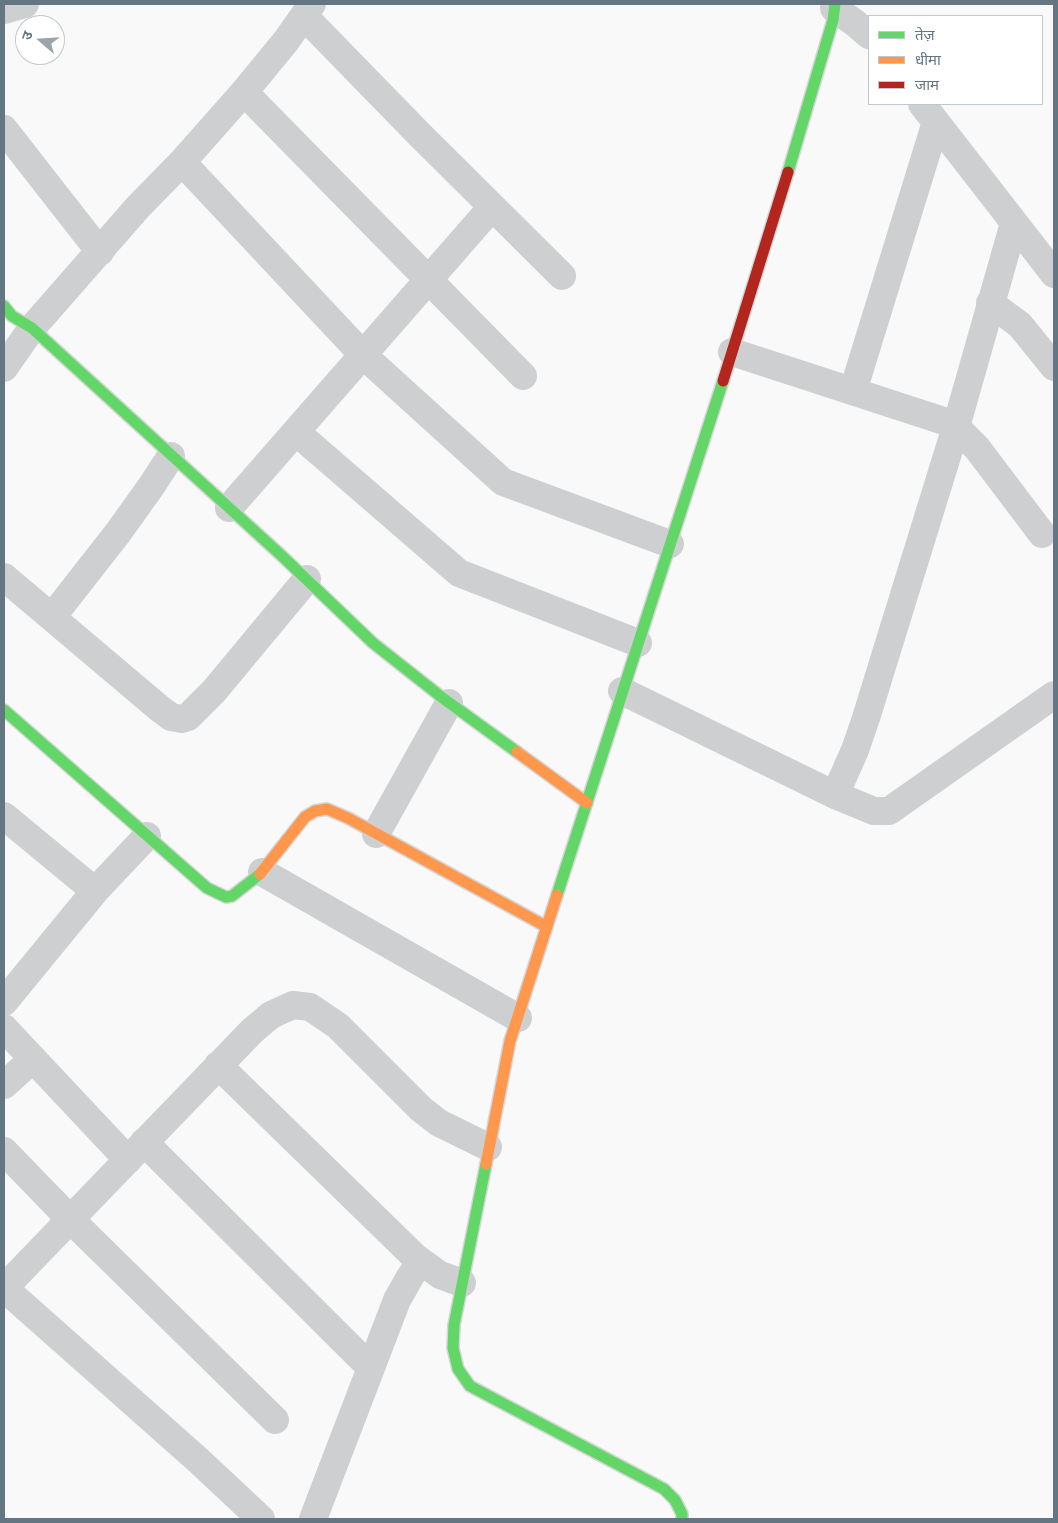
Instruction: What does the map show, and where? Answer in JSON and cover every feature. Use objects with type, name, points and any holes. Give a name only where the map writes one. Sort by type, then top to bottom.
[{"type":"street","points":[[4,10],[25,4]]},
{"type":"street","points":[[834,6],[868,34]]},
{"type":"street","points":[[682,1519],[682,1514],[675,1500],[664,1489],[470,1386],[458,1369],[453,1348],[454,1325],[510,1041],[732,352],[797,143],[832,20],[834,6]]},
{"type":"street","points":[[4,368],[13,318],[100,252],[138,207],[182,162],[244,92],[286,41],[308,10],[492,207],[562,276]]},
{"type":"street","points":[[244,92],[523,376]]},
{"type":"street","points":[[853,391],[929,113]]},
{"type":"street","points":[[929,113],[1054,274]]},
{"type":"street","points":[[4,129],[100,252]]},
{"type":"street","points":[[182,162],[363,354],[503,482],[670,544]]},
{"type":"street","points":[[229,508],[492,207]]},
{"type":"street","points":[[835,795],[855,750],[866,718],[956,427],[1014,223]]},
{"type":"street","points":[[990,303],[1020,325],[1054,367]]},
{"type":"street","points":[[13,318],[229,508],[307,579],[373,643],[450,703],[586,803]]},
{"type":"street","points":[[732,352],[950,423],[977,448],[1042,534]]},
{"type":"street","points":[[296,432],[459,573],[638,643]]},
{"type":"street","points":[[52,617],[117,534],[171,456]]},
{"type":"street","points":[[4,577],[159,708],[171,717],[182,719],[188,717],[214,692],[307,579]]},
{"type":"street","points":[[622,691],[835,795],[874,811],[889,811],[1054,695]]},
{"type":"street","points":[[376,834],[450,703]]},
{"type":"street","points":[[4,710],[207,888],[226,897],[232,896],[257,878],[305,817],[315,811],[327,809],[547,927]]},
{"type":"street","points":[[4,816],[94,892]]},
{"type":"street","points":[[4,1002],[94,892],[147,836]]},
{"type":"street","points":[[262,872],[518,1018]]},
{"type":"street","points":[[261,1519],[198,1460],[4,1288],[252,1031],[270,1016],[293,1005],[310,1007],[338,1026],[421,1109],[439,1124],[488,1147]]},
{"type":"street","points":[[4,1028],[33,1059],[136,1151],[371,1368]]},
{"type":"street","points":[[4,1085],[33,1059]]},
{"type":"street","points":[[218,1066],[420,1262],[440,1275],[462,1283]]},
{"type":"street","points":[[4,1151],[70,1219],[275,1420]]},
{"type":"street","points":[[313,1519],[397,1300],[420,1262]]},
{"type":"traffic: fast","points":[[788,172],[833,20],[835,4]]},
{"type":"traffic: fast","points":[[4,306],[12,316],[32,328],[282,556],[373,643],[444,699],[517,752]]},
{"type":"traffic: fast","points":[[557,895],[723,381]]},
{"type":"traffic: fast","points":[[4,710],[207,888],[226,897],[232,896],[260,874]]},
{"type":"traffic: fast","points":[[486,1164],[454,1325],[453,1348],[458,1369],[470,1386],[664,1489],[675,1500],[682,1514],[682,1519]]},
{"type":"traffic: slow","points":[[517,752],[587,803]]},
{"type":"traffic: slow","points":[[260,874],[305,817],[315,811],[327,809],[348,818],[547,927]]},
{"type":"traffic: slow","points":[[486,1164],[510,1041],[557,895]]},
{"type":"traffic: jam","points":[[723,381],[788,172]]}]
